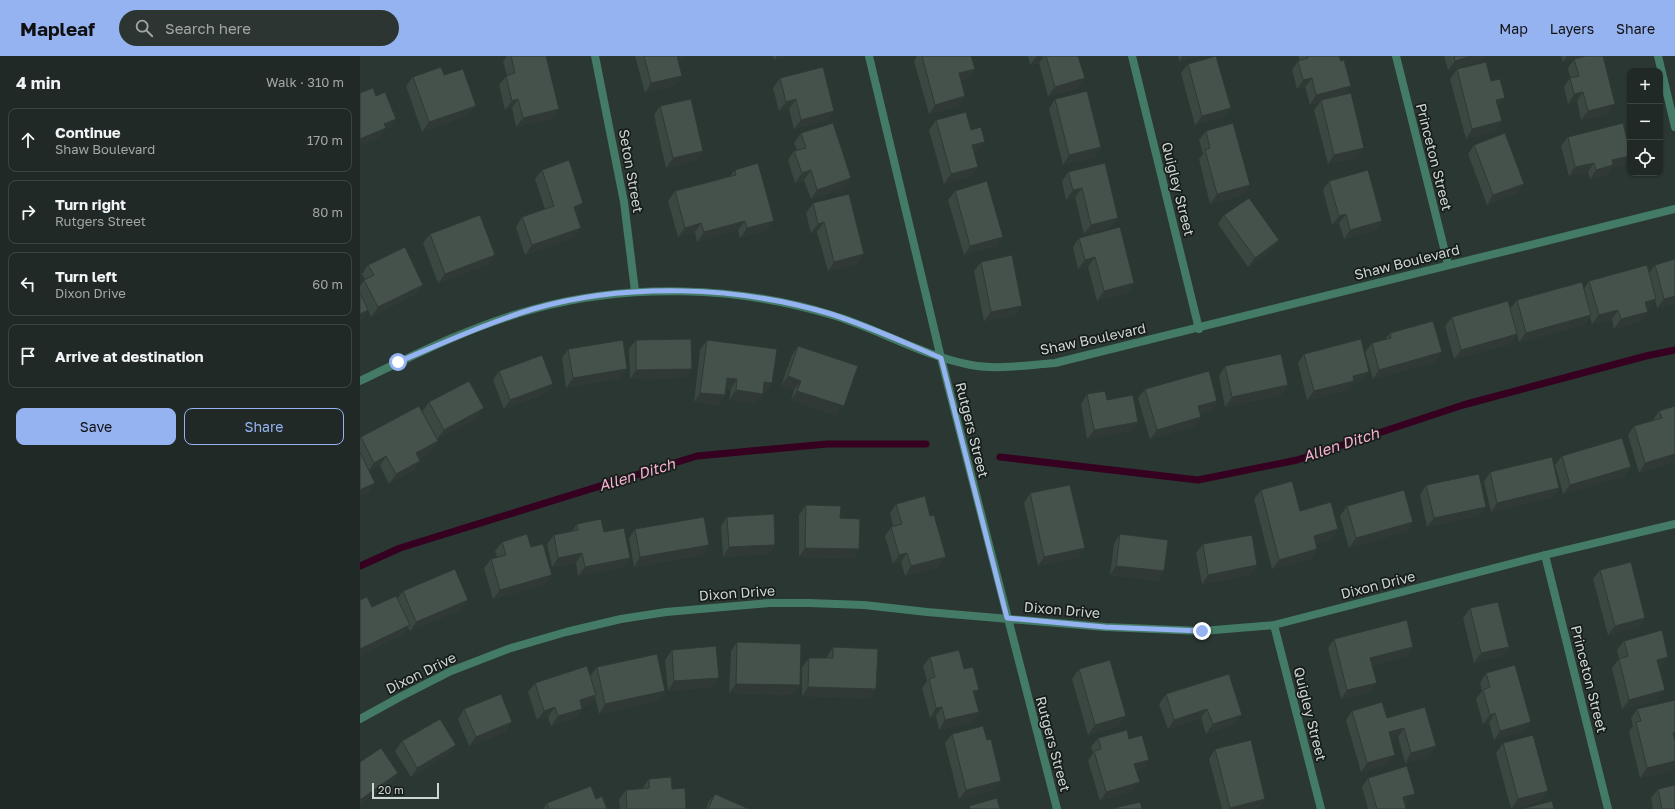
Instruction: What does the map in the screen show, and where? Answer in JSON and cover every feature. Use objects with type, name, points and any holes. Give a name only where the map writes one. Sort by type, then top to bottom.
[{"type":"street","name":"Seton Street","points":[[595,56],[624,202],[635,291]]},
{"type":"street","name":"Rutgers Street","points":[[869,56],[941,358],[1057,809]]},
{"type":"street","name":"Quigley Street","points":[[1132,56],[1199,329]]},
{"type":"street","name":"Princeton Street","points":[[1396,56],[1448,264]]},
{"type":"street","points":[[1658,56],[1675,127]]},
{"type":"street","name":"Shaw Boulevard","points":[[360,380],[477,328],[534,309],[591,297],[635,291],[708,293],[748,297],[794,305],[831,314],[865,326],[941,358],[973,366],[998,367],[1055,363],[1199,329],[1448,264],[1675,209]]},
{"type":"street","name":"Dixon Drive","points":[[360,719],[451,671],[508,649],[566,632],[621,619],[666,612],[769,603],[809,603],[864,605],[927,612],[1105,627],[1202,631],[1274,625],[1545,555],[1675,524]]},
{"type":"street","name":"Princeton Street","points":[[1545,555],[1608,809]]},
{"type":"street","name":"Quigley Street","points":[[1274,625],[1321,809]]},
{"type":"building","points":[[511,56],[546,56],[559,109],[523,118],[518,99],[512,101],[506,76],[515,73]]},
{"type":"building","points":[[644,56],[677,56],[682,76],[651,83]]},
{"type":"building","points":[[922,56],[971,56],[975,69],[959,73],[965,96],[935,105]]},
{"type":"building","points":[[1046,56],[1078,56],[1085,78],[1055,87]]},
{"type":"building","points":[[1216,56],[1231,108],[1202,116],[1188,64]]},
{"type":"building","points":[[1307,56],[1339,56],[1341,61],[1344,60],[1351,86],[1316,95],[1312,78],[1303,80],[1298,61],[1308,58]]},
{"type":"building","points":[[1454,56],[1471,56],[1455,61]]},
{"type":"building","points":[[1586,56],[1603,56],[1615,104],[1588,111],[1583,92],[1574,94],[1570,78],[1579,76],[1574,59]]},
{"type":"building","points":[[1486,62],[1491,81],[1500,79],[1505,98],[1496,100],[1502,121],[1472,129],[1457,69]]},
{"type":"building","points":[[441,67],[444,75],[463,69],[476,106],[429,122],[413,77]]},
{"type":"building","points":[[823,67],[834,111],[801,120],[796,99],[786,102],[780,78]]},
{"type":"building","points":[[373,88],[376,96],[385,92],[396,119],[384,124],[386,128],[360,139],[360,93]]},
{"type":"building","points":[[1087,91],[1101,147],[1069,155],[1055,99]]},
{"type":"building","points":[[1351,93],[1364,148],[1334,155],[1321,100]]},
{"type":"building","points":[[691,99],[703,151],[673,158],[660,106]]},
{"type":"building","points":[[966,112],[971,130],[981,127],[985,142],[972,145],[978,167],[951,174],[936,120]]},
{"type":"building","points":[[833,123],[851,178],[817,190],[811,170],[802,173],[794,151],[806,148],[801,133]]},
{"type":"building","points":[[1233,123],[1250,185],[1217,194],[1205,150],[1210,148],[1206,131]]},
{"type":"building","points":[[1623,123],[1627,140],[1627,157],[1612,160],[1613,165],[1596,170],[1594,163],[1575,167],[1568,137]]},
{"type":"building","points":[[1505,133],[1524,184],[1493,195],[1474,145]]},
{"type":"building","points":[[569,160],[583,203],[574,207],[581,228],[532,245],[522,217],[554,206],[542,170]]},
{"type":"building","points":[[758,163],[774,221],[747,228],[745,221],[704,232],[701,223],[685,228],[675,191],[736,175],[735,170]]},
{"type":"building","points":[[1105,163],[1118,218],[1091,225],[1082,188],[1073,190],[1068,172]]},
{"type":"building","points":[[1368,170],[1382,221],[1350,230],[1346,214],[1339,216],[1329,181]]},
{"type":"building","points":[[987,181],[1003,237],[970,246],[955,191]]},
{"type":"building","points":[[849,194],[864,254],[834,262],[824,222],[818,224],[813,203]]},
{"type":"building","points":[[1249,198],[1279,240],[1255,258],[1224,215]]},
{"type":"building","points":[[480,215],[495,255],[445,274],[430,234]]},
{"type":"building","points":[[1120,227],[1134,283],[1104,291],[1095,257],[1085,260],[1079,238]]},
{"type":"building","points":[[405,247],[423,285],[378,307],[364,280],[374,275],[368,265]]},
{"type":"building","points":[[1012,255],[1022,306],[991,312],[981,262]]},
{"type":"building","points":[[1675,259],[1675,296],[1664,299],[1655,265]]},
{"type":"building","points":[[1647,265],[1656,299],[1645,302],[1648,312],[1621,319],[1618,310],[1599,315],[1589,281]]},
{"type":"building","points":[[1582,282],[1591,315],[1526,333],[1517,300]]},
{"type":"building","points":[[360,293],[368,310],[360,314]]},
{"type":"building","points":[[1508,301],[1517,334],[1461,350],[1452,317]]},
{"type":"building","points":[[1433,321],[1442,352],[1379,370],[1372,343],[1391,338],[1390,333]]},
{"type":"building","points":[[691,339],[692,369],[636,370],[636,340]]},
{"type":"building","points":[[1361,339],[1369,372],[1353,376],[1354,381],[1314,391],[1304,354]]},
{"type":"building","points":[[623,340],[627,369],[573,378],[568,349]]},
{"type":"building","points":[[707,340],[777,349],[772,383],[764,382],[763,394],[736,390],[737,379],[727,378],[725,395],[700,393]]},
{"type":"building","points":[[798,346],[858,366],[844,406],[797,391],[801,381],[788,376]]},
{"type":"building","points":[[1281,354],[1288,385],[1232,397],[1225,366]]},
{"type":"building","points":[[542,355],[553,384],[510,400],[499,371]]},
{"type":"building","points":[[1209,371],[1217,401],[1198,406],[1201,417],[1157,430],[1145,389]]},
{"type":"building","points":[[469,381],[484,408],[444,430],[429,402]]},
{"type":"building","points":[[1105,391],[1107,400],[1133,395],[1138,422],[1094,430],[1087,394]]},
{"type":"building","points":[[419,406],[438,441],[416,453],[420,461],[396,474],[386,456],[374,463],[361,437]]},
{"type":"building","points":[[1675,406],[1675,454],[1645,463],[1634,426],[1662,418],[1659,411]]},
{"type":"building","points":[[1622,438],[1631,467],[1570,485],[1562,456]]},
{"type":"building","points":[[360,452],[375,483],[360,490]]},
{"type":"building","points":[[1552,457],[1559,488],[1497,503],[1490,472]]},
{"type":"building","points":[[1479,474],[1486,507],[1434,518],[1426,485]]},
{"type":"building","points":[[1292,481],[1300,511],[1331,502],[1338,529],[1314,536],[1317,549],[1279,560],[1261,490]]},
{"type":"building","points":[[1070,485],[1085,548],[1044,557],[1030,493]]},
{"type":"building","points":[[1404,490],[1413,522],[1356,538],[1347,506]]},
{"type":"building","points":[[925,496],[930,516],[934,515],[946,557],[911,566],[907,553],[899,555],[891,527],[902,524],[896,504]]},
{"type":"building","points":[[806,505],[841,506],[840,518],[860,519],[859,549],[805,548]]},
{"type":"building","points":[[774,514],[775,545],[729,547],[727,517]]},
{"type":"building","points":[[704,517],[709,545],[640,557],[635,529]]},
{"type":"building","points":[[601,519],[604,532],[624,528],[630,558],[585,567],[582,553],[558,558],[554,535],[578,530],[577,524]]},
{"type":"building","points":[[527,534],[531,547],[543,544],[552,575],[500,590],[491,559],[506,555],[502,542]]},
{"type":"building","points":[[1120,534],[1168,540],[1164,571],[1116,566]]},
{"type":"building","points":[[1252,535],[1257,565],[1208,575],[1203,544]]},
{"type":"building","points":[[1631,562],[1645,618],[1615,626],[1600,570]]},
{"type":"building","points":[[455,569],[468,600],[416,622],[403,591]]},
{"type":"building","points":[[396,596],[410,625],[360,649],[360,600],[367,597],[372,607]]},
{"type":"building","points":[[1498,602],[1509,647],[1481,653],[1470,608]]},
{"type":"building","points":[[1407,620],[1413,647],[1370,658],[1377,683],[1347,690],[1334,639]]},
{"type":"building","points":[[1662,630],[1668,657],[1657,660],[1665,690],[1629,700],[1619,659],[1628,656],[1624,641]]},
{"type":"building","points":[[737,642],[801,644],[800,685],[736,684]]},
{"type":"building","points":[[716,646],[719,678],[674,681],[672,650]]},
{"type":"building","points":[[833,647],[878,649],[876,689],[808,687],[809,658],[833,658]]},
{"type":"building","points":[[959,650],[964,669],[973,667],[979,690],[973,691],[979,712],[945,720],[942,707],[936,708],[929,679],[935,677],[930,657]]},
{"type":"building","points":[[657,654],[665,691],[605,704],[597,667]]},
{"type":"building","points":[[1110,660],[1126,716],[1095,725],[1079,669]]},
{"type":"building","points":[[1515,665],[1531,722],[1500,731],[1495,713],[1490,715],[1483,690],[1490,687],[1486,673]]},
{"type":"building","points":[[587,666],[596,695],[580,700],[582,709],[558,716],[555,707],[544,711],[535,683]]},
{"type":"building","points":[[1229,674],[1242,715],[1213,724],[1207,709],[1174,720],[1166,694]]},
{"type":"building","points":[[501,694],[512,722],[476,737],[464,709]]},
{"type":"building","points":[[1675,700],[1675,732],[1673,733],[1675,741],[1675,761],[1647,768],[1636,722],[1641,721],[1637,709]]},
{"type":"building","points":[[1382,702],[1387,718],[1425,707],[1436,746],[1411,753],[1404,728],[1389,732],[1395,755],[1367,763],[1352,711]]},
{"type":"building","points":[[440,719],[456,745],[417,768],[402,741]]},
{"type":"building","points":[[983,726],[987,740],[991,739],[1001,781],[966,790],[952,734]]},
{"type":"building","points":[[1127,730],[1129,739],[1142,735],[1149,760],[1134,764],[1140,782],[1106,792],[1094,751],[1101,749],[1098,738]]},
{"type":"building","points":[[1533,735],[1548,791],[1518,799],[1503,743]]},
{"type":"building","points":[[1251,740],[1265,799],[1230,808],[1215,749]]},
{"type":"building","points":[[381,748],[398,773],[360,800],[360,762]]},
{"type":"building","points":[[1407,766],[1415,794],[1403,797],[1406,809],[1377,809],[1368,778]]},
{"type":"building","points":[[671,777],[672,789],[685,788],[686,809],[627,809],[626,790],[649,788],[649,779]]},
{"type":"building","points":[[1675,785],[1675,809],[1662,809],[1658,789]]},
{"type":"building","points":[[591,786],[596,799],[602,796],[607,809],[549,809],[547,803]]},
{"type":"building","points":[[715,794],[749,809],[708,809]]},
{"type":"building","points":[[997,798],[1000,809],[970,809],[969,806]]},
{"type":"building","points":[[1552,801],[1554,809],[1522,809]]},
{"type":"building","points":[[1140,802],[1142,809],[1110,809]]},
{"type":"waterway","name":"Allen Ditch","points":[[1000,457],[1198,480],[1297,460],[1463,405],[1646,356],[1675,350]]},
{"type":"waterway","name":"Allen Ditch","points":[[360,566],[400,548],[697,456],[827,444],[926,444]]},
{"type":"route","points":[[398,362],[477,328],[534,309],[591,297],[635,291],[672,291],[748,297],[794,305],[831,314],[865,326],[941,358],[1007,618],[1105,627],[1202,631]]}]
